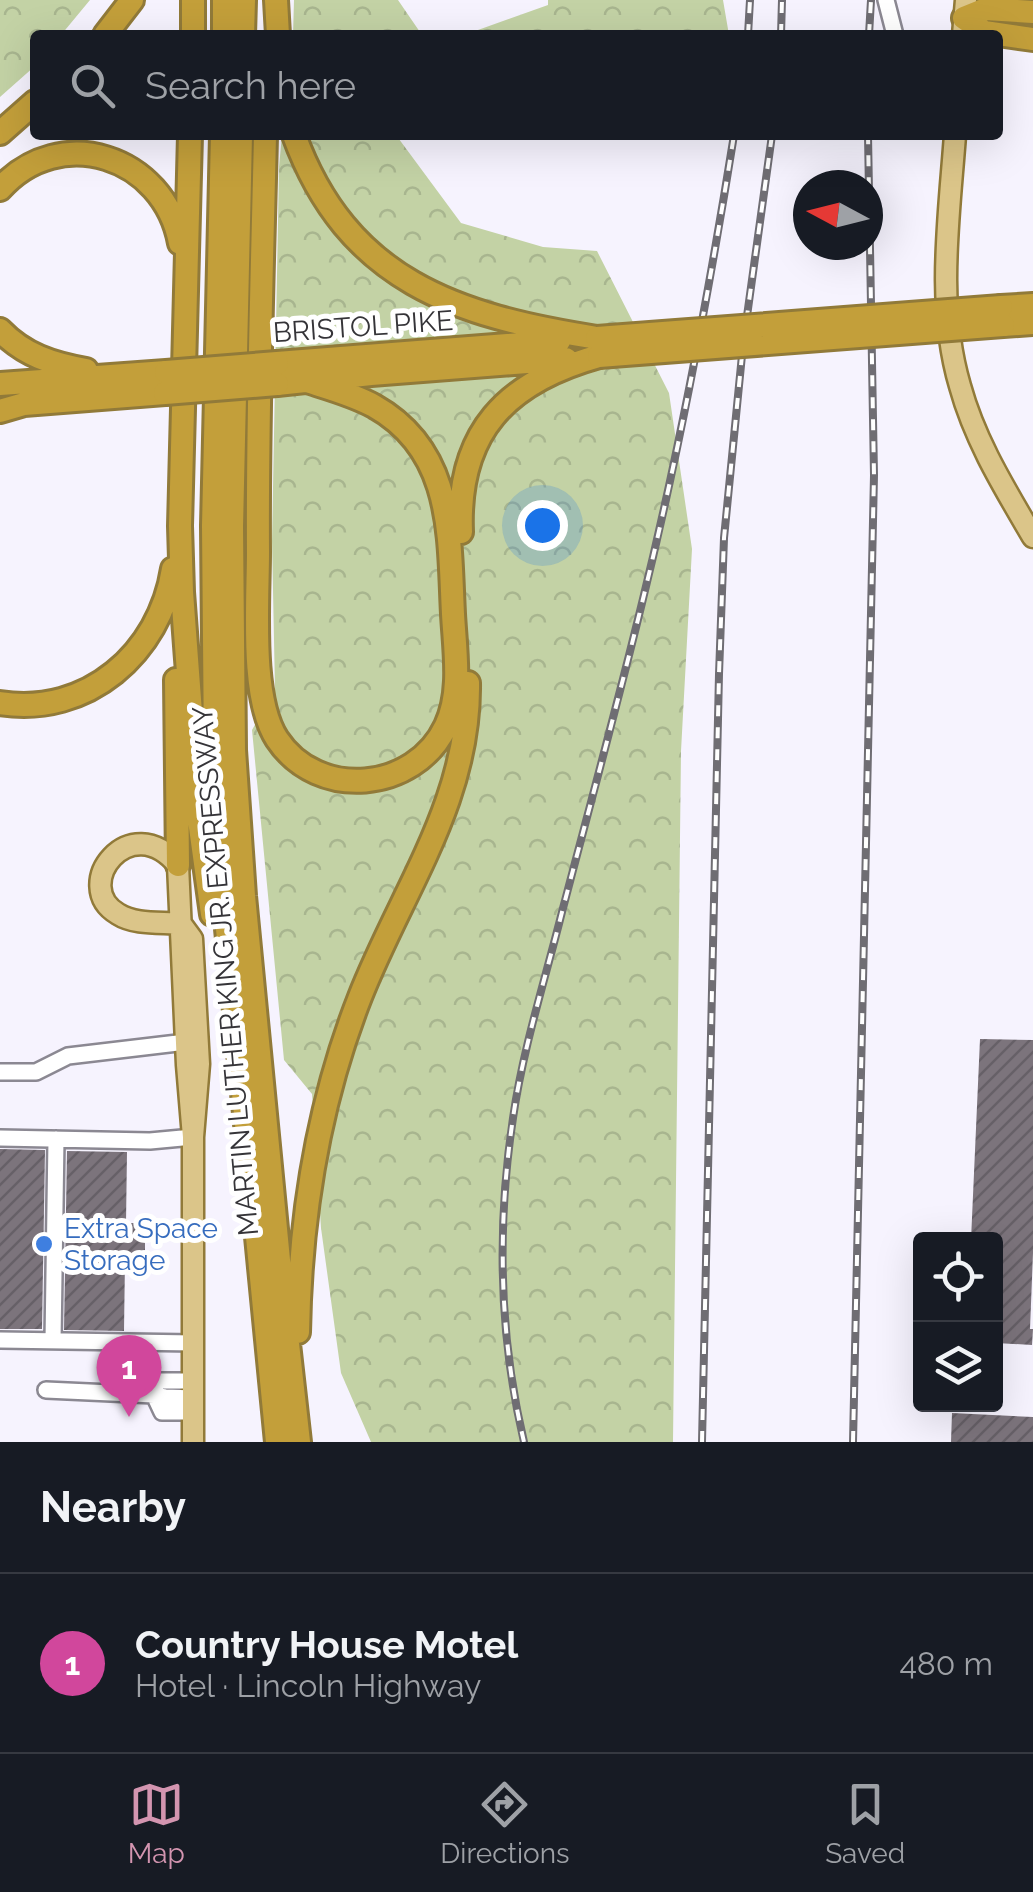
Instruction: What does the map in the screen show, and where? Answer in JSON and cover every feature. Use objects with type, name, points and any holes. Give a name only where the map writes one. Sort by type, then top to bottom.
[{"type":"highway","points":[[109,30],[132,0]]},
{"type":"highway","points":[[192,30],[193,0]]},
{"type":"highway","points":[[224,0],[224,30]]},
{"type":"highway","points":[[243,30],[244,0]]},
{"type":"highway","points":[[267,30],[268,0]]},
{"type":"highway","points":[[276,0],[278,30]]},
{"type":"highway","points":[[964,18],[986,9],[1033,12]]},
{"type":"highway","points":[[1003,34],[1033,38]]},
{"type":"highway","points":[[0,133],[30,106]]},
{"type":"highway","points":[[190,140],[180,526],[182,592],[204,857],[242,1084]]},
{"type":"highway","name":"MARTIN LUTHER KING JR. EXPRESSWAY","points":[[222,140],[213,675],[219,823],[277,1442]]},
{"type":"highway","name":"MARTIN LUTHER KING JR. EXPRESSWAY","points":[[241,140],[232,564],[234,750],[244,896],[298,1431]]},
{"type":"highway","points":[[265,140],[258,474],[261,693],[272,730],[297,760],[331,777],[369,781],[394,776],[424,756],[439,738],[452,708],[456,676],[447,514],[432,466],[400,424],[371,404],[277,374]]},
{"type":"highway","points":[[296,140],[317,186],[344,225],[376,257],[415,285],[478,313],[598,347]]},
{"type":"highway","points":[[0,189],[17,172],[56,156],[84,154],[122,164],[154,186],[169,208],[185,274]]},
{"type":"highway","points":[[310,382],[598,347],[1002,316],[1033,305]]},
{"type":"highway","points":[[1002,316],[1033,323]]},
{"type":"highway","points":[[0,330],[20,348],[50,362],[134,374]]},
{"type":"highway","points":[[298,1431],[302,1255],[313,1160],[326,1104],[359,999],[448,804],[465,740],[468,676],[460,511],[466,470],[478,440],[507,402],[534,381],[598,347]]},
{"type":"highway","name":"BRISTOL PIKE","points":[[134,374],[165,382],[598,347]]},
{"type":"highway","points":[[0,384],[134,374]]},
{"type":"highway","points":[[8,407],[165,382]]},
{"type":"highway","points":[[0,703],[40,704],[74,696],[104,682],[132,658],[153,628],[167,596],[180,526]]},
{"type":"highway","points":[[178,864],[176,635],[182,592]]},
{"type":"main road","points":[[955,140],[946,281],[954,361],[960,390],[978,437],[1033,537]]},
{"type":"main road","points":[[192,1442],[193,1137],[186,1042],[181,924],[178,864],[162,849],[134,844],[110,858],[101,883],[105,900],[118,915],[181,924],[189,932],[194,946],[200,1064],[193,1137]]},
{"type":"lane","points":[[886,0],[894,30]]},
{"type":"lane","points":[[0,1072],[36,1072],[68,1056],[186,1042]]},
{"type":"lane","points":[[0,1138],[150,1141],[193,1137]]},
{"type":"lane","points":[[52,1341],[56,1139]]},
{"type":"lane","points":[[0,1340],[194,1342]]},
{"type":"lane","points":[[157,1381],[193,1397],[162,1412],[154,1394],[157,1381]]},
{"type":"lane","points":[[46,1390],[154,1394]]},
{"type":"green space","points":[[0,0],[90,0],[65,30],[30,30],[30,70],[0,97]]},
{"type":"green space","points":[[294,0],[398,0],[419,30],[293,30]]},
{"type":"green space","points":[[548,0],[723,0],[728,30],[478,30],[548,5]]},
{"type":"green space","points":[[282,140],[400,140],[461,223],[543,247],[597,251],[669,393],[692,549],[681,751],[673,1442],[371,1442],[341,1373],[321,1228],[312,1094],[284,1060],[252,730],[275,690],[272,541]]},
{"type":"building","points":[[980,1039],[1033,1040],[1032,1345],[1003,1343],[1003,1232],[971,1232]]},
{"type":"building","points":[[0,1149],[45,1150],[42,1329],[0,1329]]},
{"type":"building","points":[[67,1151],[127,1152],[126,1223],[145,1223],[145,1260],[125,1260],[124,1331],[64,1330]]},
{"type":"building","points":[[952,1413],[1033,1417],[1033,1442],[951,1442]]},
{"type":"railway","points":[[748,30],[750,0]]},
{"type":"railway","points":[[781,30],[782,0]]},
{"type":"railway","points":[[869,30],[871,0]]},
{"type":"railway","points":[[524,1442],[509,1362],[503,1280],[504,1199],[517,1092],[656,545],[693,370],[733,140]]},
{"type":"railway","points":[[702,1442],[724,538],[743,345],[771,140]]},
{"type":"railway","points":[[853,1442],[874,475],[868,140]]},
{"type":"place","name":"Extra Space Storage","points":[[44,1244]]},
{"type":"place","name":"Country House Motel","points":[[129,1417]]}]
